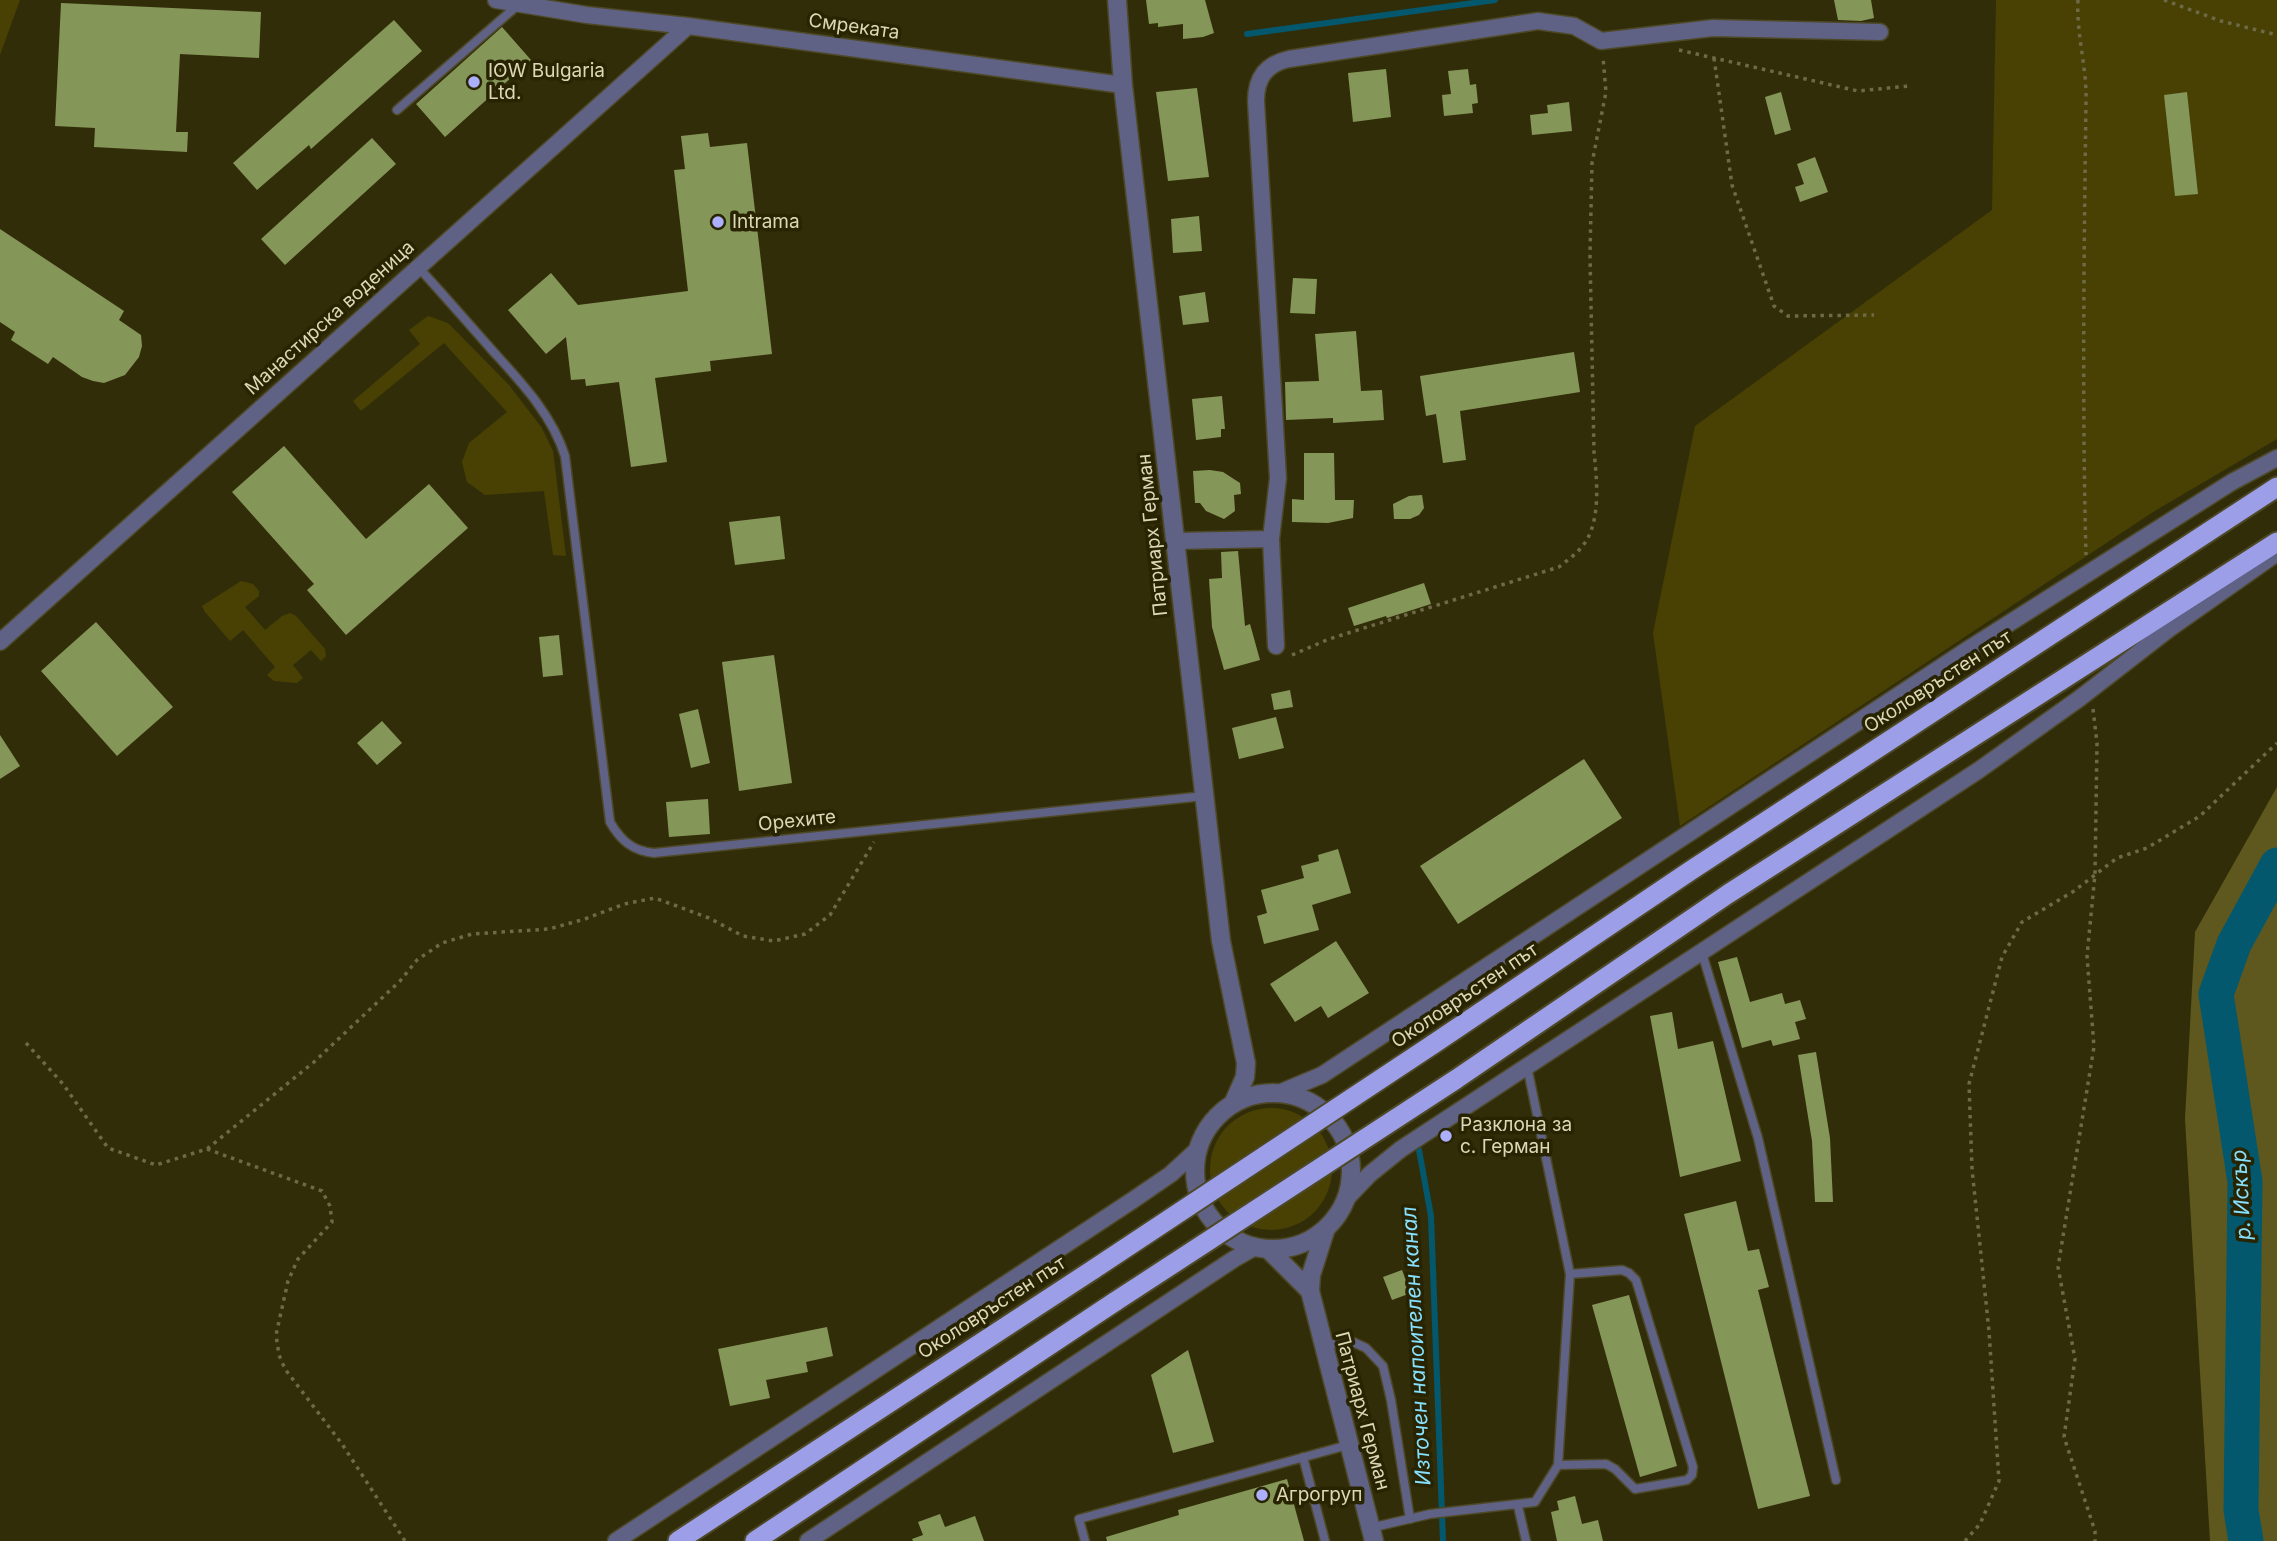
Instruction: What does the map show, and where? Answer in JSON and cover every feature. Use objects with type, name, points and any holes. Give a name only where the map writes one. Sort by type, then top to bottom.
[{"type":"highway","name":"Околовръстен път","points":[[678,1541],[1094,1269],[1690,871],[2277,487]]},
{"type":"highway","points":[[756,1540],[1455,1080],[1728,894],[2277,542]]},
{"type":"highway","points":[[666,1541],[724,1510]]},
{"type":"street","name":"Смреката","points":[[496,0],[587,16],[688,26],[1123,85]]},
{"type":"street","name":"Патриарх Герман","points":[[1117,0],[1123,85],[1221,941],[1246,1063],[1245,1077],[1233,1104]]},
{"type":"street","points":[[1276,646],[1272,539],[1278,478],[1256,101],[1259,78],[1267,68],[1289,59],[1538,21],[1574,26],[1601,41],[1713,28],[1880,32]]},
{"type":"street","name":"Манастирска воденица","points":[[0,642],[688,26]]},
{"type":"street","points":[[616,1541],[1171,1174],[1197,1150],[1212,1122],[1233,1104],[1251,1096],[1276,1093],[1322,1075],[1955,658],[2232,482],[2277,458]]},
{"type":"street","points":[[1175,541],[1272,539]]},
{"type":"street","points":[[808,1541],[1234,1259],[1262,1249],[1305,1243],[1326,1228],[1346,1199],[1370,1174],[1401,1149],[1979,770],[2169,629],[2277,553]]},
{"type":"street","name":"Патриарх Герман","points":[[1246,1063],[1263,1087],[1276,1093]]},
{"type":"street","points":[[1276,1093],[1303,1098],[1321,1108],[1340,1130],[1351,1165],[1346,1199]]},
{"type":"street","points":[[1197,1150],[1197,1190],[1208,1215],[1223,1232],[1239,1242],[1262,1249],[1310,1291]]},
{"type":"street","points":[[1310,1291],[1311,1275],[1326,1228]]},
{"type":"street","name":"Патриарх Герман","points":[[1310,1291],[1372,1534]]},
{"type":"lane","points":[[397,110],[520,3]]},
{"type":"lane","name":"Орехите","points":[[418,267],[515,376],[544,413],[557,434],[565,456],[610,822],[627,845],[642,852],[654,853],[1204,796]]},
{"type":"lane","points":[[1702,953],[1758,1138],[1836,1480]]},
{"type":"lane","points":[[1372,1534],[1430,1514],[1535,1502],[1558,1465],[1570,1274],[1527,1066]]},
{"type":"lane","points":[[1558,1465],[1606,1464],[1635,1489],[1687,1480],[1692,1475],[1693,1467],[1636,1280],[1622,1270],[1570,1274]]},
{"type":"lane","points":[[1323,1345],[1353,1342],[1366,1348],[1383,1366],[1410,1519]]},
{"type":"lane","points":[[1085,1541],[1079,1519],[1348,1445]]},
{"type":"lane","points":[[1303,1457],[1325,1541]]},
{"type":"lane","points":[[1518,1506],[1526,1541]]},
{"type":"path","points":[[2078,0],[2077,19],[2087,79],[2083,440],[2086,574]]},
{"type":"path","points":[[2164,0],[2221,21],[2277,35]]},
{"type":"path","points":[[1276,646],[1291,656],[1329,639],[1559,567],[1582,547],[1595,517],[1597,483],[1590,255],[1592,163],[1606,92],[1601,41]]},
{"type":"path","points":[[1676,50],[1858,91],[1909,86]]},
{"type":"path","points":[[1714,58],[1732,185],[1774,306],[1788,316],[1874,315]]},
{"type":"path","points":[[2091,689],[2096,743],[2095,874],[2087,956],[2094,1047],[2059,1267],[2075,1359],[2064,1437],[2095,1531],[2095,1541]]},
{"type":"path","points":[[1965,1541],[1980,1524],[1999,1481],[1989,1331],[1972,1170],[1969,1084],[2002,957],[2022,922],[2074,891],[2117,858],[2147,848],[2200,816],[2277,743]]},
{"type":"path","points":[[26,1043],[63,1084],[108,1148],[156,1164],[206,1149],[314,1062],[400,981],[417,960],[442,943],[472,934],[549,929],[624,904],[655,898],[709,918],[743,936],[774,941],[805,934],[830,915],[882,828]]},
{"type":"path","points":[[206,1149],[322,1191],[330,1206],[332,1222],[298,1258],[288,1281],[276,1335],[279,1355],[285,1369],[342,1444],[405,1541]]},
{"type":"shaded area","points":[[0,0],[20,0],[0,55]]},
{"type":"shaded area","points":[[1996,0],[2277,0],[2277,439],[2153,512],[1680,826],[1653,633],[1695,426],[1992,210]]},
{"type":"shaded area","points":[[428,316],[448,323],[509,385],[542,428],[553,451],[566,556],[553,555],[544,491],[485,495],[467,482],[462,462],[469,443],[507,412],[444,343],[361,411],[353,401],[420,344],[409,330]]},
{"type":"shaded area","points":[[241,581],[253,584],[259,591],[259,596],[245,607],[265,630],[290,613],[296,616],[325,649],[326,656],[321,661],[311,650],[293,665],[303,678],[297,683],[274,681],[267,675],[275,667],[243,630],[230,641],[205,612],[202,606]]},
{"type":"shaded area","points":[[2277,787],[2277,1541],[2210,1541],[2185,1119],[2195,932]]},
{"type":"shaded area","points":[[1271,1108],[1294,1113],[1314,1126],[1327,1146],[1332,1169],[1327,1192],[1314,1212],[1294,1225],[1271,1230],[1248,1225],[1228,1212],[1215,1192],[1210,1169],[1215,1146],[1228,1126],[1248,1113]]},
{"type":"building","points":[[1146,0],[1205,0],[1214,33],[1183,39],[1183,24],[1158,27],[1158,23],[1149,24]]},
{"type":"building","points":[[1834,0],[1871,0],[1874,18],[1861,21],[1838,20]]},
{"type":"building","points":[[61,3],[261,12],[259,58],[180,54],[176,132],[188,132],[187,152],[94,147],[95,128],[55,126]]},
{"type":"building","points":[[394,20],[422,51],[311,149],[309,145],[257,190],[233,163]]},
{"type":"building","name":"IOW Bulgaria Ltd.","points":[[502,27],[531,60],[445,137],[416,104]]},
{"type":"building","points":[[1386,69],[1391,117],[1353,122],[1348,73]]},
{"type":"building","points":[[1468,69],[1470,85],[1476,84],[1478,103],[1472,104],[1473,113],[1444,116],[1442,95],[1451,94],[1448,71]]},
{"type":"building","points":[[1197,88],[1209,177],[1168,181],[1156,92]]},
{"type":"building","points":[[1781,92],[1791,130],[1775,135],[1765,97]]},
{"type":"building","points":[[2187,92],[2198,194],[2175,196],[2164,95]]},
{"type":"building","points":[[1569,102],[1572,131],[1532,135],[1530,115],[1548,113],[1547,105]]},
{"type":"building","name":"Intrama","points":[[708,133],[710,147],[747,143],[772,354],[710,361],[711,371],[655,378],[667,462],[631,467],[619,382],[586,386],[585,379],[571,380],[566,337],[546,354],[508,310],[551,273],[578,305],[688,291],[674,170],[685,169],[681,136]]},
{"type":"building","points":[[372,138],[396,164],[285,265],[261,239]]},
{"type":"building","points":[[1815,157],[1828,192],[1800,202],[1795,187],[1804,184],[1797,164]]},
{"type":"building","points":[[1199,216],[1202,251],[1173,253],[1171,219]]},
{"type":"building","points":[[0,229],[124,311],[119,320],[141,335],[142,346],[139,357],[125,375],[104,383],[93,381],[82,377],[53,357],[48,364],[11,340],[15,332],[0,322]]},
{"type":"building","points":[[1293,278],[1317,279],[1315,314],[1290,313]]},
{"type":"building","points":[[1205,292],[1209,322],[1183,325],[1179,296]]},
{"type":"building","points":[[1356,331],[1361,391],[1382,390],[1384,420],[1333,423],[1333,418],[1286,420],[1285,382],[1319,381],[1315,334]]},
{"type":"building","points":[[1574,352],[1580,392],[1460,411],[1466,460],[1443,463],[1436,414],[1426,416],[1420,376]]},
{"type":"building","points":[[1222,396],[1225,429],[1221,429],[1221,437],[1196,440],[1192,399]]},
{"type":"building","points":[[284,446],[366,539],[429,484],[468,528],[346,635],[307,590],[314,584],[232,492]]},
{"type":"building","points":[[1304,453],[1334,453],[1335,500],[1354,500],[1353,518],[1328,523],[1292,522],[1292,499],[1304,500]]},
{"type":"building","points":[[1193,471],[1223,472],[1240,483],[1241,494],[1234,495],[1235,511],[1224,519],[1206,511],[1200,503],[1195,503]]},
{"type":"building","points":[[1422,495],[1424,508],[1419,515],[1410,519],[1394,519],[1393,504],[1409,496]]},
{"type":"building","points":[[780,516],[785,559],[735,565],[729,522]]},
{"type":"building","points":[[1238,551],[1245,626],[1250,624],[1260,660],[1224,670],[1212,627],[1209,579],[1222,578],[1221,552]]},
{"type":"building","points":[[1424,583],[1431,604],[1354,626],[1348,608]]},
{"type":"building","points":[[96,622],[173,707],[117,756],[41,671]]},
{"type":"building","points":[[559,635],[563,675],[543,677],[539,637]]},
{"type":"building","points":[[774,655],[792,783],[739,791],[722,662]]},
{"type":"building","points":[[1290,690],[1293,707],[1274,710],[1271,694]]},
{"type":"building","points":[[698,709],[710,763],[691,768],[679,714]]},
{"type":"building","points":[[1276,717],[1284,748],[1239,759],[1232,728]]},
{"type":"building","points":[[382,721],[402,743],[377,765],[357,743]]},
{"type":"building","points":[[0,735],[20,766],[0,779]]},
{"type":"building","points":[[1584,759],[1622,818],[1458,924],[1420,866]]},
{"type":"building","points":[[708,799],[710,834],[669,837],[666,802]]},
{"type":"building","points":[[1338,849],[1351,893],[1312,905],[1319,930],[1264,944],[1257,916],[1267,913],[1261,890],[1304,878],[1301,866],[1319,861],[1318,855]]},
{"type":"building","points":[[1336,941],[1369,993],[1328,1018],[1321,1006],[1295,1022],[1270,984]]},
{"type":"building","points":[[1737,957],[1750,1002],[1782,993],[1785,1004],[1800,1000],[1806,1019],[1795,1022],[1800,1039],[1773,1046],[1771,1040],[1742,1048],[1718,962]]},
{"type":"building","points":[[1672,1012],[1678,1049],[1713,1041],[1741,1161],[1680,1177],[1650,1016]]},
{"type":"building","points":[[1816,1052],[1830,1138],[1833,1202],[1815,1202],[1812,1141],[1798,1055]]},
{"type":"building","points":[[1736,1201],[1748,1251],[1759,1249],[1769,1287],[1758,1290],[1810,1496],[1758,1509],[1684,1214]]},
{"type":"building","points":[[1402,1270],[1411,1293],[1392,1300],[1383,1277]]},
{"type":"building","points":[[1629,1295],[1677,1466],[1640,1477],[1592,1305]]},
{"type":"building","points":[[827,1327],[833,1356],[806,1362],[808,1372],[766,1380],[770,1398],[730,1406],[718,1349]]},
{"type":"building","points":[[1188,1350],[1214,1442],[1173,1453],[1151,1375]]},
{"type":"building","name":"Агрогруп","points":[[1287,1479],[1304,1541],[1107,1541],[1106,1537],[1179,1515],[1178,1510]]},
{"type":"building","points":[[1575,1496],[1582,1524],[1598,1520],[1603,1541],[1557,1541],[1551,1512],[1559,1510],[1557,1501]]},
{"type":"building","points":[[940,1514],[945,1527],[975,1516],[984,1541],[913,1541],[912,1539],[923,1535],[918,1522]]},
{"type":"waterway","points":[[1247,34],[1495,0]]},
{"type":"waterway","name":"р. Искър","points":[[2246,1541],[2241,1510],[2245,1182],[2216,994],[2234,944],[2277,865]]},
{"type":"waterway","name":"Източен напоителен канал","points":[[1419,1150],[1431,1216],[1443,1541]]},
{"type":"place","name":"IOW Bulgaria Ltd.","points":[[474,82]]},
{"type":"place","name":"Intrama","points":[[718,222]]},
{"type":"place","name":"Разклона за с. Герман","points":[[1446,1136]]},
{"type":"place","name":"Агрогруп","points":[[1262,1495]]}]
